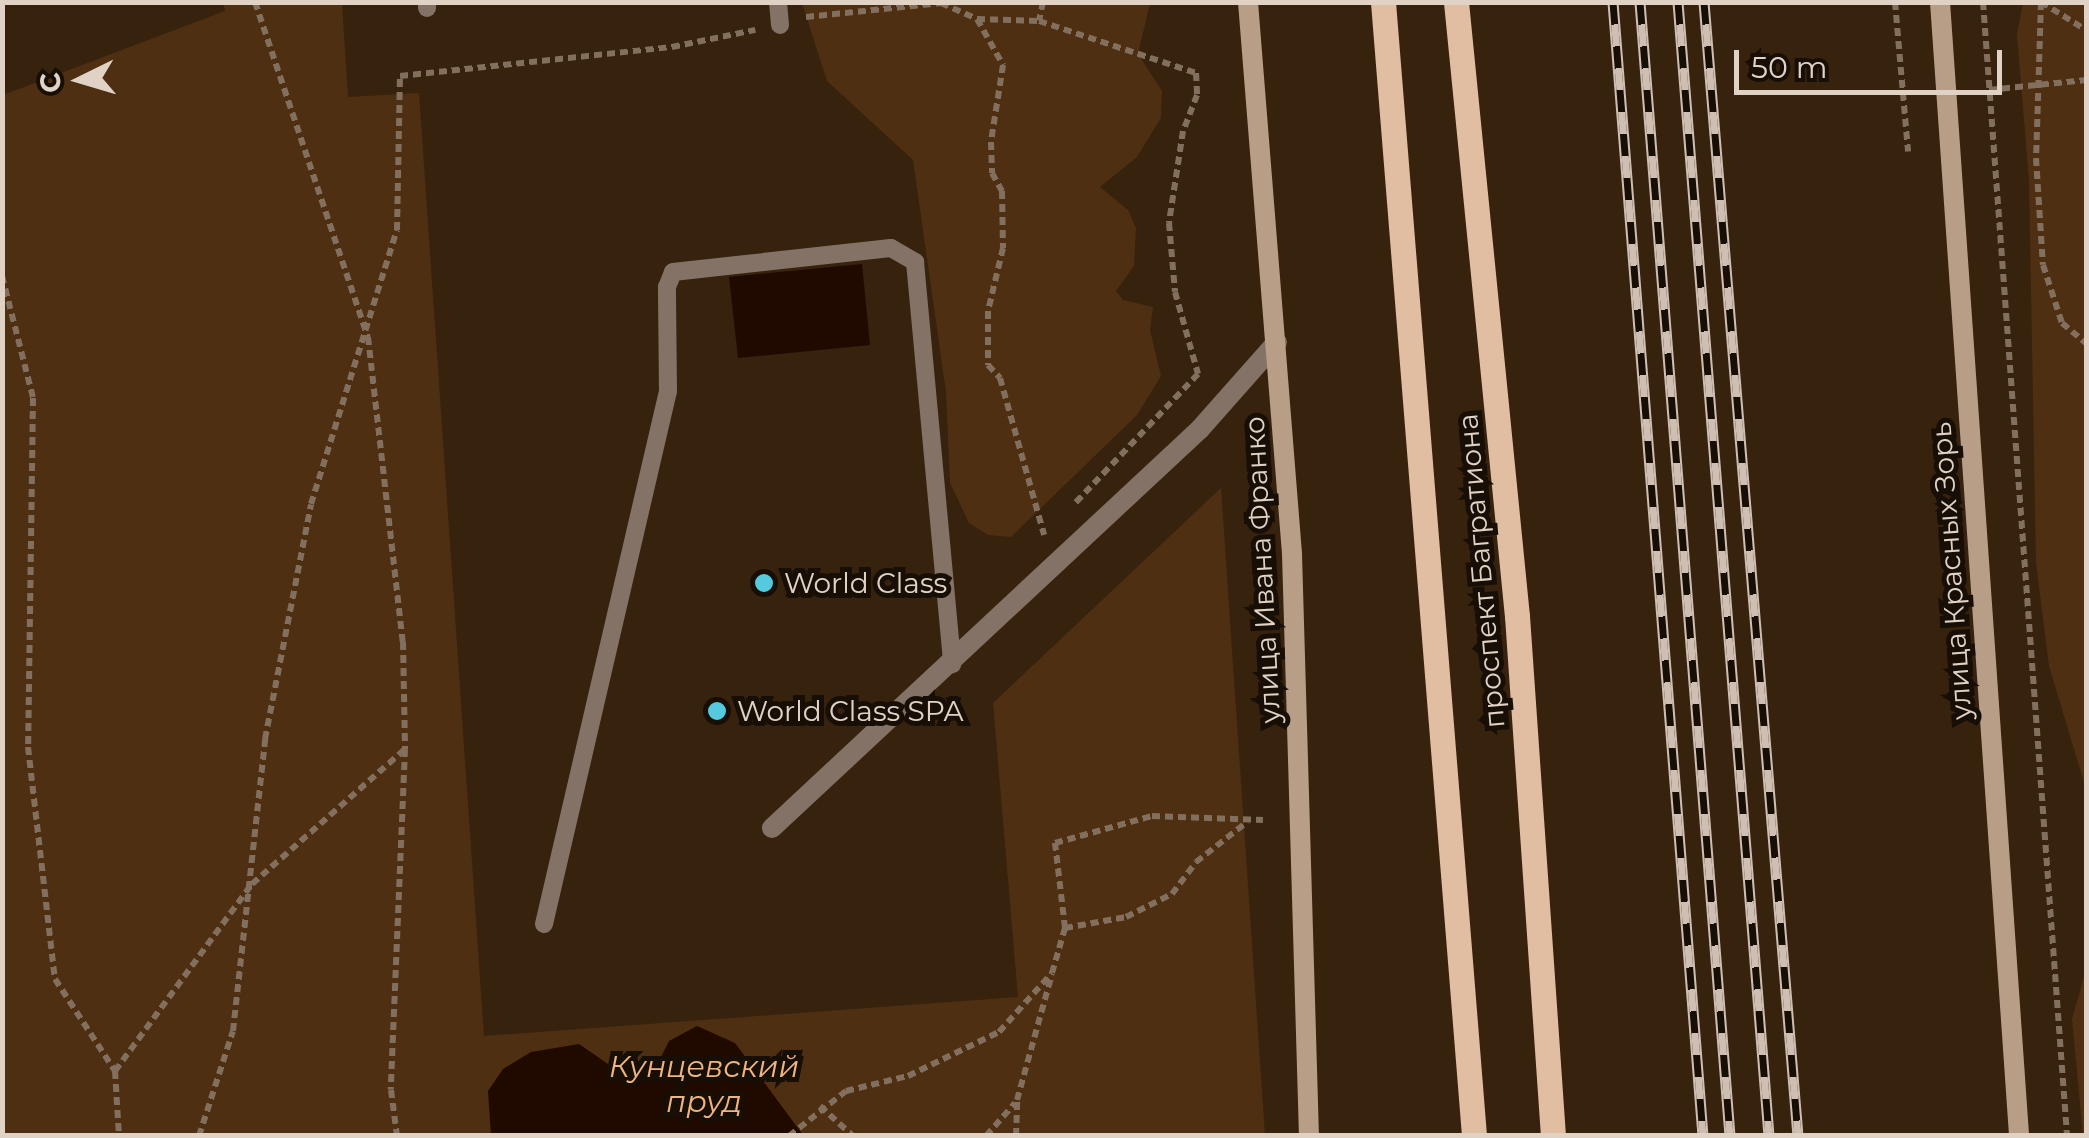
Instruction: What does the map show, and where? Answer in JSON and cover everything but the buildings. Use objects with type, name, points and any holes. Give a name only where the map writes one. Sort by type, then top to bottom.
[{"type":"main road","name":"проспект Багратиона","points":[[1383,2],[1437,623],[1474,1136]]},
{"type":"main road","name":"проспект Багратиона","points":[[1456,2],[1517,616],[1553,1136]]},
{"type":"street","name":"улица Ивана Франко","points":[[1248,2],[1292,554],[1310,1136]]},
{"type":"street","name":"улица Красных Зорь","points":[[1940,2],[2019,1136]]},
{"type":"street","points":[[772,828],[1200,430],[1277,342]]},
{"type":"lane","points":[[778,2],[780,24]]},
{"type":"lane","points":[[544,924],[668,391],[667,287],[673,272],[892,248],[916,262],[952,664]]},
{"type":"path","points":[[255,2],[368,336],[403,642],[405,749],[391,1090],[397,1136]]},
{"type":"path","points":[[1040,22],[1043,2]]},
{"type":"path","points":[[1895,2],[1908,151]]},
{"type":"path","points":[[1983,2],[2066,1136]]},
{"type":"path","points":[[2041,2],[2086,30]]},
{"type":"path","points":[[2041,2],[2036,158],[2043,265],[2062,324],[2086,343]]},
{"type":"path","points":[[817,14],[941,3],[976,19],[1040,22],[1196,73],[1198,94],[1183,131],[1169,223],[1175,292],[1198,374],[1067,511]]},
{"type":"path","points":[[976,19],[1003,65],[992,142],[992,173],[1002,191],[1002,248],[988,311],[988,364],[1000,378],[1037,496],[1041,538],[1054,525]]},
{"type":"path","points":[[199,1136],[233,1031],[266,739],[311,504],[368,336],[397,230],[400,76],[672,46],[780,24]]},
{"type":"path","points":[[1989,90],[2086,80]]},
{"type":"path","points":[[2,276],[33,398],[28,747],[55,979],[115,1071],[119,1136]]},
{"type":"path","points":[[115,1071],[252,884],[405,749]]},
{"type":"path","points":[[1016,1136],[1017,1100],[1065,928],[1054,843],[1152,816],[1263,820]]},
{"type":"path","points":[[1065,928],[1126,916],[1172,894],[1196,862],[1247,822]]},
{"type":"path","points":[[790,1136],[820,1106],[846,1091],[908,1076],[999,1032],[1052,973]]},
{"type":"path","points":[[986,1136],[1017,1100]]},
{"type":"path","points":[[820,1106],[853,1136]]},
{"type":"shaded area","points":[[223,2],[342,3],[348,97],[419,93],[484,1036],[1018,997],[993,703],[1221,488],[1265,1135],[3,1136],[3,95],[225,11]]},
{"type":"shaded area","points":[[802,3],[1150,3],[1138,54],[1162,91],[1161,118],[1137,157],[1100,187],[1128,210],[1136,228],[1134,266],[1116,291],[1123,300],[1153,307],[1150,330],[1161,376],[1137,415],[1011,537],[988,535],[969,523],[950,483],[946,392],[913,160],[827,81]]},
{"type":"shaded area","points":[[2023,3],[2086,3],[2086,789],[2049,666],[2036,563],[2029,181],[2017,34]]},
{"type":"shaded area","points":[[2086,970],[2086,1135],[2083,1136],[2072,1019]]},
{"type":"water","points":[[862,264],[870,345],[738,358],[729,277]]},
{"type":"water","name":"Кунцевский пруд","points":[[697,1026],[735,1043],[803,1135],[491,1135],[488,1091],[503,1069],[531,1052],[579,1044],[624,1075],[655,1069],[669,1041]]},
{"type":"railway","points":[[1613,2],[1703,1136]]},
{"type":"railway","points":[[1640,2],[1730,1136]]},
{"type":"railway","points":[[1678,2],[1769,1136]]},
{"type":"railway","points":[[1704,2],[1798,1136]]},
{"type":"place","name":"World Class","points":[[764,583]]},
{"type":"place","name":"World Class SPA","points":[[717,711]]}]
